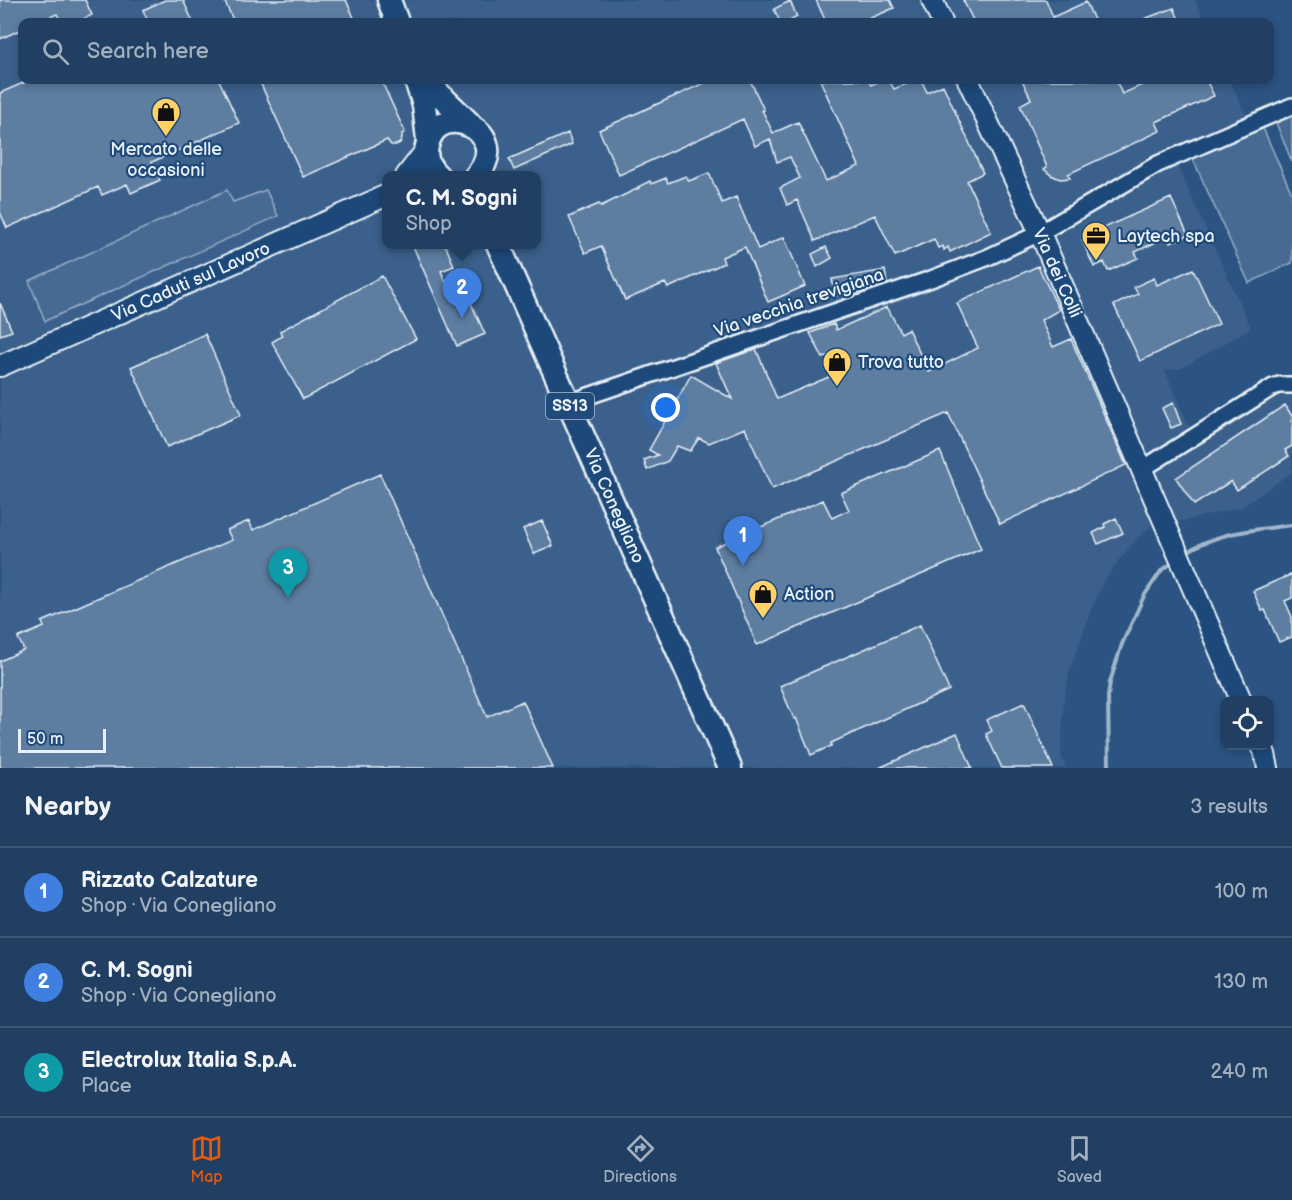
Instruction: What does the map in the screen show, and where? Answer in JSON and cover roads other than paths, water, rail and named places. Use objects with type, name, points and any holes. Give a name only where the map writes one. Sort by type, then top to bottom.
[{"type":"main road","points":[[417,84],[424,105],[427,159],[434,171]]},
{"type":"main road","points":[[432,84],[484,138],[487,148],[482,171]]},
{"type":"main road","points":[[427,145],[433,132],[441,126],[460,121],[470,124]]},
{"type":"main road","name":"Via Conegliano","points":[[500,249],[730,768]]},
{"type":"street","points":[[932,0],[940,18]]},
{"type":"street","name":"Via dei Colli","points":[[970,84],[1040,233],[1239,696]]},
{"type":"street","name":"Via vecchia trevigiana","points":[[568,403],[931,279],[986,258],[1040,233],[1158,164],[1292,106]]},
{"type":"street","points":[[409,171],[427,145]]},
{"type":"street","name":"Via Caduti sul Lavoro","points":[[0,366],[289,240],[382,196]]},
{"type":"street","points":[[1141,470],[1273,387],[1292,385]]},
{"type":"waterway","points":[[1184,554],[1196,546],[1222,536],[1292,525]]},
{"type":"waterway","points":[[1109,768],[1108,696],[1122,644],[1144,596],[1161,571],[1176,560]]},
{"type":"place","name":"Mercato delle occasioni","points":[[166,138]]},
{"type":"place","name":"Laytech spa","points":[[1096,262]]},
{"type":"place","name":"C. M. Sogni","points":[[462,318]]},
{"type":"place","name":"Trova tutto","points":[[837,388]]},
{"type":"place","name":"Rizzato Calzature","points":[[743,566]]},
{"type":"place","name":"Electrolux Italia S.p.A.","points":[[288,598]]},
{"type":"place","name":"Action","points":[[763,620]]}]
